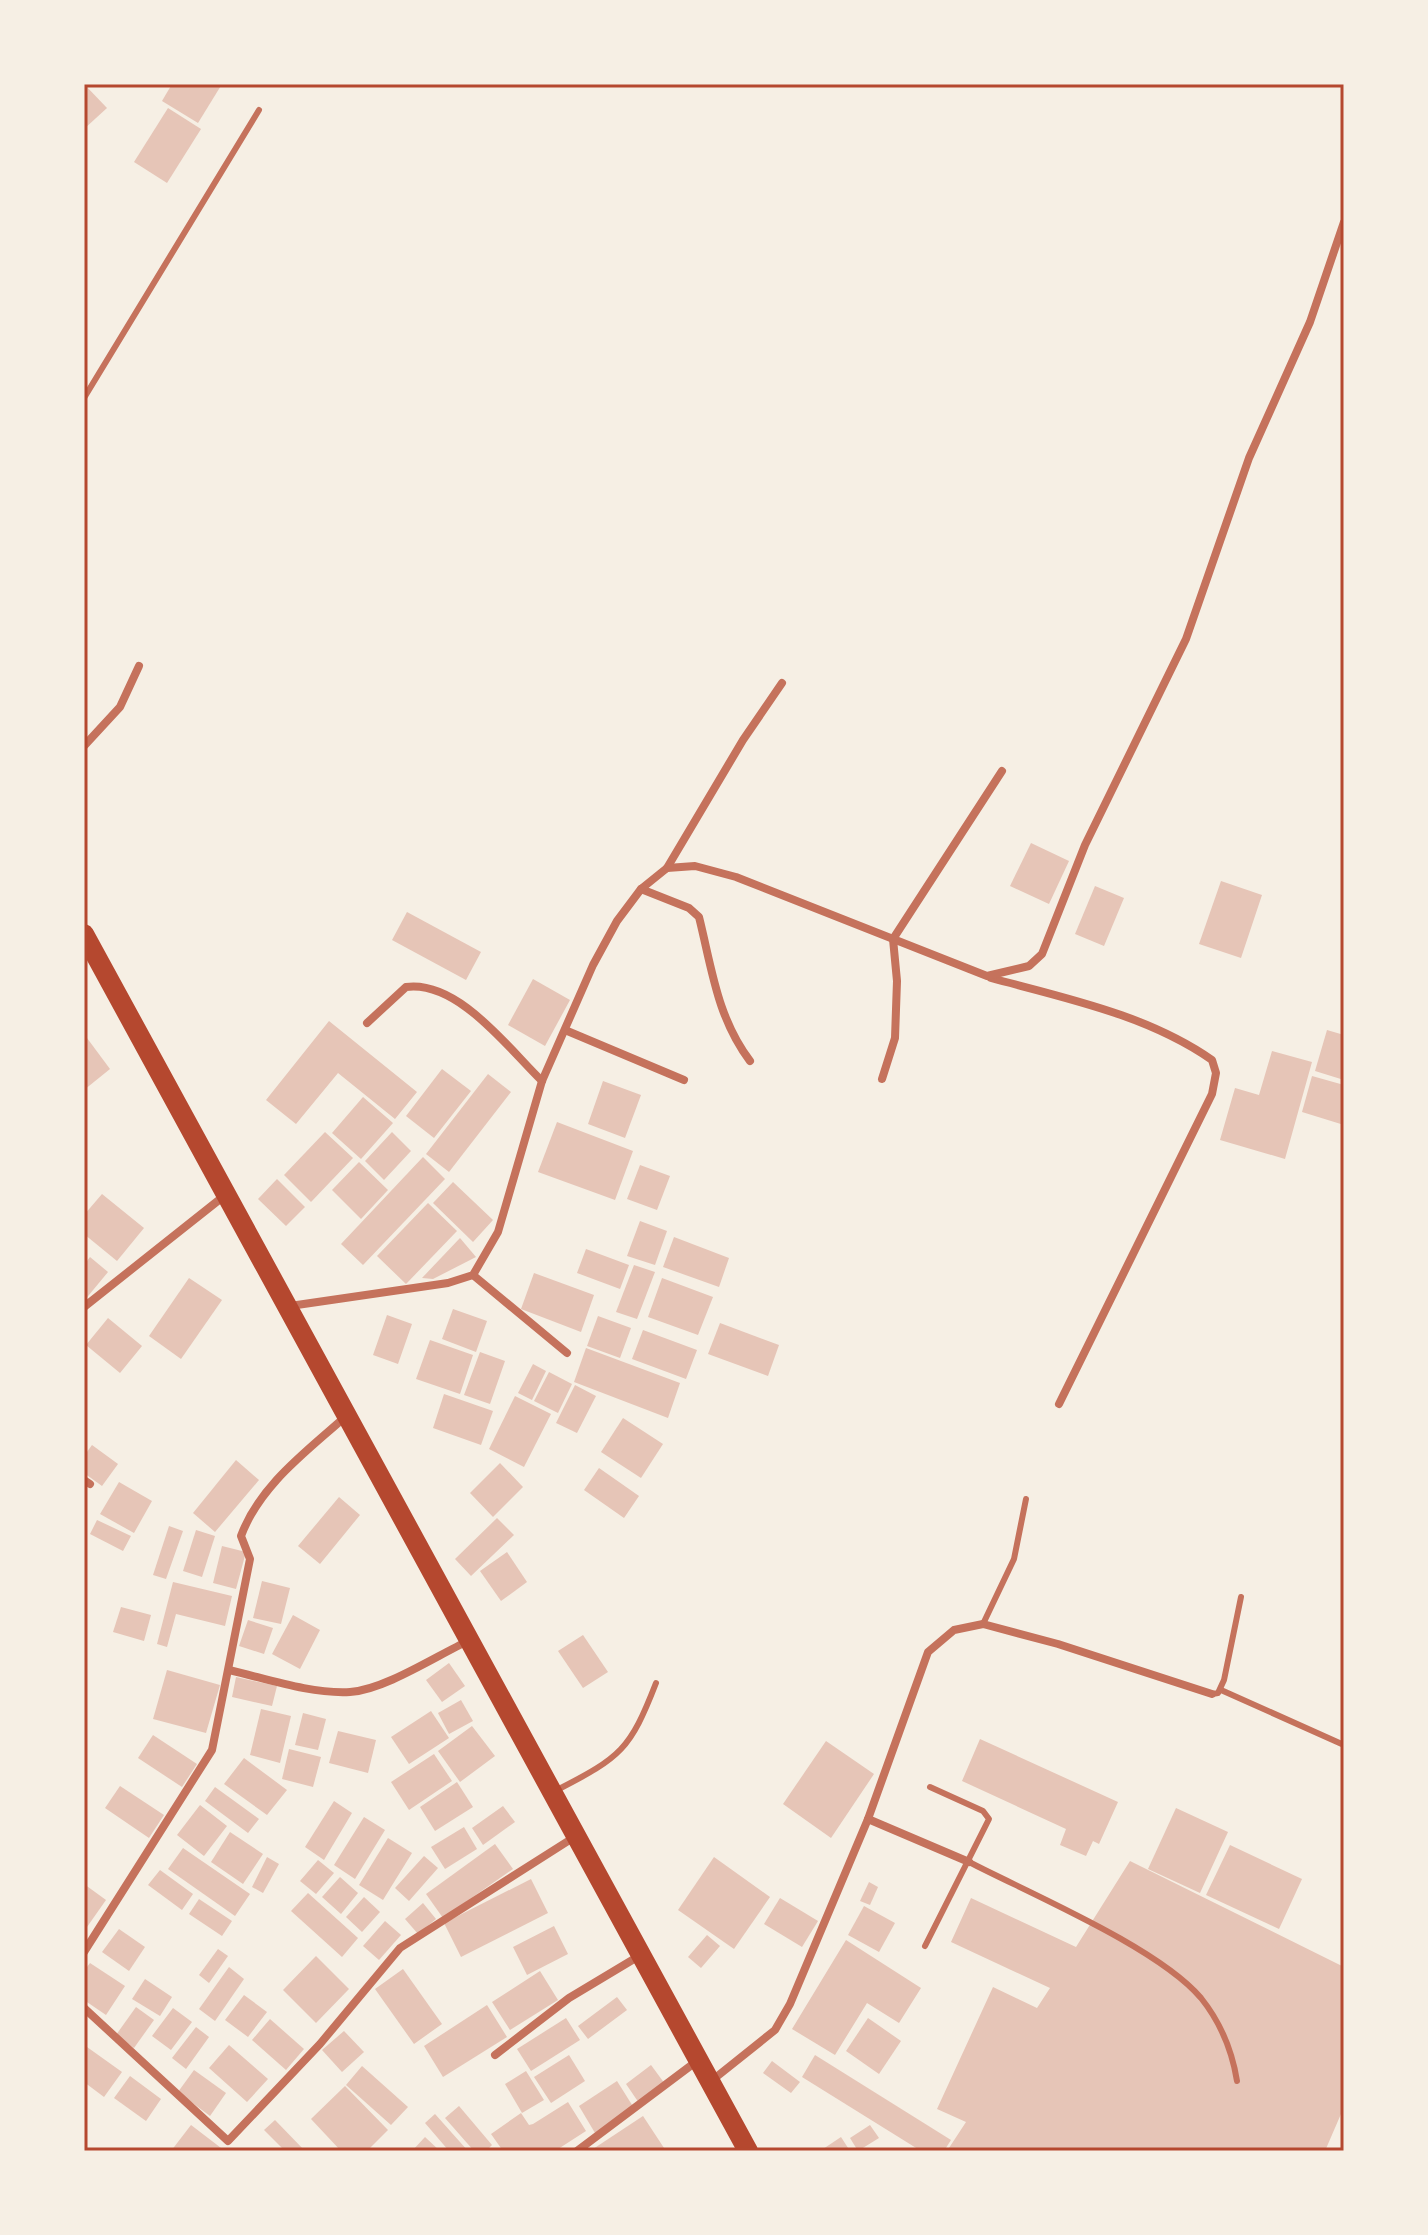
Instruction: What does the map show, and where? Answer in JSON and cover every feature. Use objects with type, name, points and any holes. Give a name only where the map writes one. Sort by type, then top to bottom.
[{"type":"main road","points":[[84,934],[748,2151]]},
{"type":"street","points":[[987,976],[1029,966],[1042,954],[1104,803],[1186,639],[1249,458],[1310,322],[1344,222]]},
{"type":"street","points":[[84,746],[120,707],[139,666]]},
{"type":"street","points":[[285,1306],[448,1283],[473,1275],[498,1232],[542,1081],[593,965],[641,889],[667,868],[743,740],[782,683]]},
{"type":"street","points":[[882,1079],[895,1038],[897,981],[893,939],[1002,771]]},
{"type":"street","points":[[667,868],[695,866],[736,877],[987,976],[1082,1003],[1175,1037],[1212,1060],[1216,1073],[1212,1094],[1059,1404]]},
{"type":"street","points":[[641,889],[689,908],[699,917],[717,997],[732,1036],[750,1061]]},
{"type":"street","points":[[367,1023],[406,987],[429,987],[453,997],[474,1013],[542,1081]]},
{"type":"street","points":[[565,1030],[684,1080]]},
{"type":"street","points":[[84,1307],[224,1195]]},
{"type":"street","points":[[473,1275],[567,1353]]},
{"type":"street","points":[[84,1952],[212,1750],[250,1559],[241,1536],[251,1510],[282,1474],[346,1416]]},
{"type":"street","points":[[709,2082],[775,2030],[809,1965],[868,1819],[928,1652],[954,1630],[983,1624],[1216,1692]]},
{"type":"street","points":[[229,1670],[317,1690],[353,1692],[386,1681],[469,1641]]},
{"type":"street","points":[[868,1819],[969,1862]]},
{"type":"street","points":[[84,2008],[228,2141],[320,2044],[400,1948],[576,1836]]},
{"type":"street","points":[[495,2055],[569,1998],[640,1955]]},
{"type":"street","points":[[577,2151],[697,2061]]},
{"type":"lane","points":[[84,398],[259,110]]},
{"type":"lane","points":[[983,1624],[1014,1559],[1026,1499]]},
{"type":"lane","points":[[1241,1597],[1216,1692],[1344,1745]]},
{"type":"lane","points":[[552,1792],[596,1770],[626,1746],[640,1725],[656,1683]]},
{"type":"lane","points":[[925,1946],[969,1862],[989,1815],[930,1787]]},
{"type":"lane","points":[[969,1862],[1110,1935],[1176,1974],[1201,1998],[1220,2026],[1230,2047],[1237,2081]]},
{"type":"building","points":[[84,84],[107,108],[84,129]]},
{"type":"building","points":[[172,84],[222,84],[198,123],[162,101]]},
{"type":"building","points":[[168,108],[201,129],[167,183],[134,162]]},
{"type":"building","points":[[1031,843],[1069,861],[1049,904],[1010,886]]},
{"type":"building","points":[[1221,881],[1262,895],[1241,958],[1199,944]]},
{"type":"building","points":[[1095,886],[1124,898],[1104,946],[1075,934]]},
{"type":"building","points":[[407,912],[481,952],[466,980],[392,940]]},
{"type":"building","points":[[533,979],[570,1000],[545,1046],[508,1025]]},
{"type":"building","points":[[329,1021],[417,1092],[395,1119],[338,1073],[296,1124],[266,1100]]},
{"type":"building","points":[[1327,1030],[1344,1035],[1344,1080],[1315,1071]]},
{"type":"building","points":[[84,1034],[110,1069],[84,1090]]},
{"type":"building","points":[[1272,1051],[1312,1062],[1285,1159],[1220,1140],[1235,1088],[1259,1095]]},
{"type":"building","points":[[442,1069],[471,1091],[434,1138],[406,1116]]},
{"type":"building","points":[[488,1074],[511,1092],[449,1172],[426,1154]]},
{"type":"building","points":[[1312,1076],[1344,1085],[1344,1125],[1302,1112]]},
{"type":"building","points":[[603,1081],[641,1095],[625,1138],[588,1124]]},
{"type":"building","points":[[363,1097],[393,1123],[361,1159],[332,1133]]},
{"type":"building","points":[[557,1122],[633,1151],[615,1200],[538,1172]]},
{"type":"building","points":[[325,1132],[353,1158],[311,1202],[284,1175]]},
{"type":"building","points":[[392,1132],[411,1151],[384,1180],[365,1161]]},
{"type":"building","points":[[423,1157],[445,1179],[363,1265],[341,1244]]},
{"type":"building","points":[[359,1162],[388,1190],[361,1219],[332,1190]]},
{"type":"building","points":[[640,1165],[670,1176],[657,1210],[627,1199]]},
{"type":"building","points":[[277,1179],[305,1207],[286,1226],[258,1199]]},
{"type":"building","points":[[453,1182],[493,1220],[473,1242],[433,1203]]},
{"type":"building","points":[[102,1194],[144,1228],[117,1261],[84,1234],[84,1215]]},
{"type":"building","points":[[428,1203],[457,1231],[406,1284],[377,1256]]},
{"type":"building","points":[[640,1221],[667,1231],[655,1265],[627,1256]]},
{"type":"building","points":[[674,1237],[729,1258],[719,1287],[663,1267]]},
{"type":"building","points":[[460,1238],[476,1257],[433,1279],[422,1278]]},
{"type":"building","points":[[586,1249],[629,1265],[620,1289],[577,1273]]},
{"type":"building","points":[[90,1257],[108,1272],[84,1301],[84,1265]]},
{"type":"building","points":[[634,1265],[655,1272],[637,1319],[616,1312]]},
{"type":"building","points":[[534,1273],[594,1295],[581,1332],[521,1309]]},
{"type":"building","points":[[189,1278],[222,1300],[181,1359],[149,1336]]},
{"type":"building","points":[[662,1278],[713,1297],[698,1335],[648,1317]]},
{"type":"building","points":[[453,1309],[487,1321],[476,1352],[442,1339]]},
{"type":"building","points":[[387,1315],[412,1324],[398,1364],[373,1355]]},
{"type":"building","points":[[598,1316],[631,1328],[620,1358],[587,1346]]},
{"type":"building","points":[[108,1318],[142,1346],[120,1373],[86,1345]]},
{"type":"building","points":[[720,1323],[779,1345],[768,1376],[708,1354]]},
{"type":"building","points":[[643,1330],[697,1350],[686,1379],[632,1359]]},
{"type":"building","points":[[430,1340],[473,1355],[460,1394],[416,1379]]},
{"type":"building","points":[[586,1348],[680,1383],[668,1418],[574,1382]]},
{"type":"building","points":[[480,1352],[505,1361],[490,1404],[464,1395]]},
{"type":"building","points":[[533,1364],[546,1371],[532,1400],[518,1393]]},
{"type":"building","points":[[549,1372],[572,1384],[558,1413],[534,1401]]},
{"type":"building","points":[[575,1385],[596,1396],[577,1433],[556,1423]]},
{"type":"building","points":[[444,1394],[493,1411],[481,1445],[433,1428]]},
{"type":"building","points":[[515,1396],[551,1414],[524,1467],[489,1449]]},
{"type":"building","points":[[623,1418],[663,1444],[641,1478],[601,1452]]},
{"type":"building","points":[[92,1445],[118,1464],[102,1486],[84,1473],[84,1456]]},
{"type":"building","points":[[236,1460],[259,1480],[215,1532],[193,1513]]},
{"type":"building","points":[[500,1463],[523,1487],[493,1517],[470,1493]]},
{"type":"building","points":[[599,1468],[639,1496],[624,1518],[584,1490]]},
{"type":"building","points":[[119,1482],[152,1501],[134,1533],[100,1514]]},
{"type":"building","points":[[339,1497],[360,1515],[320,1564],[298,1546]]},
{"type":"building","points":[[497,1518],[514,1535],[471,1576],[455,1559]]},
{"type":"building","points":[[97,1520],[131,1536],[123,1551],[90,1534]]},
{"type":"building","points":[[169,1526],[183,1531],[166,1579],[153,1575]]},
{"type":"building","points":[[196,1530],[215,1536],[202,1577],[183,1571]]},
{"type":"building","points":[[222,1546],[246,1552],[236,1589],[213,1583]]},
{"type":"building","points":[[507,1552],[527,1582],[501,1601],[480,1571]]},
{"type":"building","points":[[262,1581],[290,1588],[281,1624],[253,1618]]},
{"type":"building","points":[[173,1582],[232,1596],[225,1626],[176,1614],[167,1647],[157,1644]]},
{"type":"building","points":[[121,1607],[151,1615],[144,1641],[113,1632]]},
{"type":"building","points":[[293,1615],[320,1630],[300,1669],[272,1654]]},
{"type":"building","points":[[248,1620],[273,1628],[264,1654],[239,1646]]},
{"type":"building","points":[[583,1635],[608,1672],[583,1688],[558,1651]]},
{"type":"building","points":[[449,1663],[465,1686],[442,1702],[426,1680]]},
{"type":"building","points":[[167,1670],[220,1685],[206,1733],[153,1719]]},
{"type":"building","points":[[236,1677],[277,1686],[272,1706],[232,1697]]},
{"type":"building","points":[[461,1700],[473,1721],[449,1734],[438,1713]]},
{"type":"building","points":[[261,1709],[291,1716],[280,1763],[250,1755]]},
{"type":"building","points":[[431,1711],[449,1738],[409,1764],[391,1737]]},
{"type":"building","points":[[303,1713],[326,1719],[318,1750],[295,1745]]},
{"type":"building","points":[[472,1726],[495,1756],[460,1782],[438,1751]]},
{"type":"building","points":[[338,1731],[376,1740],[368,1773],[329,1763]]},
{"type":"building","points":[[153,1735],[197,1764],[182,1787],[138,1758]]},
{"type":"building","points":[[980,1739],[1118,1802],[1099,1844],[1093,1841],[1086,1856],[1060,1845],[1066,1829],[962,1781]]},
{"type":"building","points":[[826,1741],[874,1774],[831,1838],[783,1804]]},
{"type":"building","points":[[289,1749],[321,1757],[313,1787],[282,1779]]},
{"type":"building","points":[[434,1754],[452,1781],[409,1810],[391,1782]]},
{"type":"building","points":[[244,1758],[287,1790],[267,1815],[224,1784]]},
{"type":"building","points":[[457,1782],[473,1807],[435,1831],[420,1807]]},
{"type":"building","points":[[120,1786],[164,1815],[149,1838],[105,1808]]},
{"type":"building","points":[[215,1787],[259,1819],[248,1833],[205,1801]]},
{"type":"building","points":[[334,1801],[352,1813],[324,1860],[305,1847]]},
{"type":"building","points":[[200,1805],[227,1826],[204,1856],[177,1835]]},
{"type":"building","points":[[503,1806],[515,1822],[483,1845],[472,1828]]},
{"type":"building","points":[[1176,1808],[1228,1832],[1200,1893],[1148,1869]]},
{"type":"building","points":[[364,1817],[385,1830],[355,1879],[334,1865]]},
{"type":"building","points":[[464,1827],[477,1849],[445,1869],[431,1847]]},
{"type":"building","points":[[230,1832],[263,1854],[243,1884],[211,1862]]},
{"type":"building","points":[[388,1838],[412,1853],[383,1900],[359,1885]]},
{"type":"building","points":[[495,1844],[513,1869],[443,1918],[426,1894]]},
{"type":"building","points":[[1230,1845],[1302,1879],[1279,1929],[1206,1895]]},
{"type":"building","points":[[183,1848],[250,1894],[235,1916],[168,1869]]},
{"type":"building","points":[[424,1856],[438,1868],[409,1901],[395,1888]]},
{"type":"building","points":[[267,1857],[279,1864],[263,1893],[252,1887]]},
{"type":"building","points":[[714,1857],[770,1897],[734,1949],[678,1910]]},
{"type":"building","points":[[318,1860],[334,1873],[316,1894],[300,1881]]},
{"type":"building","points":[[1130,1861],[1344,1967],[1344,2107],[1325,2151],[947,2151],[966,2122],[937,2109],[993,1987],[1037,2008],[1050,1988],[951,1942],[971,1898],[1076,1947]]},
{"type":"building","points":[[160,1870],[193,1894],[182,1910],[148,1885]]},
{"type":"building","points":[[340,1877],[358,1893],[341,1914],[322,1897]]},
{"type":"building","points":[[531,1879],[548,1913],[461,1957],[444,1923]]},
{"type":"building","points":[[869,1882],[878,1887],[870,1905],[860,1901]]},
{"type":"building","points":[[84,1884],[106,1900],[87,1927],[84,1925]]},
{"type":"building","points":[[308,1893],[358,1938],[342,1957],[291,1911]]},
{"type":"building","points":[[364,1897],[380,1912],[362,1932],[346,1917]]},
{"type":"building","points":[[780,1898],[818,1921],[802,1947],[764,1924]]},
{"type":"building","points":[[199,1899],[232,1921],[222,1936],[189,1914]]},
{"type":"building","points":[[423,1903],[436,1919],[418,1934],[405,1919]]},
{"type":"building","points":[[864,1906],[895,1923],[879,1952],[848,1935]]},
{"type":"building","points":[[385,1921],[401,1935],[379,1960],[363,1946]]},
{"type":"building","points":[[554,1926],[568,1954],[527,1975],[513,1947]]},
{"type":"building","points":[[119,1929],[145,1947],[129,1971],[102,1952]]},
{"type":"building","points":[[707,1935],[720,1946],[701,1968],[688,1957]]},
{"type":"building","points":[[846,1940],[921,1988],[899,2023],[867,2003],[835,2055],[792,2029]]},
{"type":"building","points":[[218,1949],[228,1956],[209,1983],[199,1975]]},
{"type":"building","points":[[316,1956],[349,1989],[316,2023],[283,1990]]},
{"type":"building","points":[[90,1963],[125,1986],[106,2015],[84,2000],[84,1971]]},
{"type":"building","points":[[229,1967],[244,1979],[215,2021],[199,2009]]},
{"type":"building","points":[[403,1969],[442,2024],[414,2044],[375,1989]]},
{"type":"building","points":[[540,1971],[558,2000],[510,2030],[492,2002]]},
{"type":"building","points":[[145,1979],[172,1997],[160,2016],[132,1999]]},
{"type":"building","points":[[244,1995],[267,2012],[248,2037],[225,2020]]},
{"type":"building","points":[[617,1997],[627,2010],[588,2039],[578,2026]]},
{"type":"building","points":[[487,2005],[507,2037],[443,2077],[424,2046]]},
{"type":"building","points":[[136,2007],[154,2020],[134,2048],[116,2035]]},
{"type":"building","points":[[173,2008],[192,2022],[171,2050],[152,2036]]},
{"type":"building","points":[[566,2018],[580,2040],[531,2071],[517,2049]]},
{"type":"building","points":[[868,2018],[901,2041],[879,2074],[846,2051]]},
{"type":"building","points":[[270,2019],[304,2049],[286,2070],[252,2040]]},
{"type":"building","points":[[196,2027],[209,2037],[186,2069],[172,2058]]},
{"type":"building","points":[[344,2031],[364,2052],[342,2072],[322,2050]]},
{"type":"building","points":[[229,2045],[268,2079],[247,2102],[209,2068]]},
{"type":"building","points":[[87,2047],[122,2072],[104,2097],[84,2082]]},
{"type":"building","points":[[569,2055],[585,2081],[551,2103],[534,2077]]},
{"type":"building","points":[[815,2055],[951,2140],[944,2151],[921,2151],[802,2077]]},
{"type":"building","points":[[772,2061],[800,2082],[791,2093],[763,2073]]},
{"type":"building","points":[[651,2065],[665,2084],[639,2103],[626,2084]]},
{"type":"building","points":[[362,2066],[408,2107],[391,2125],[346,2085]]},
{"type":"building","points":[[194,2070],[226,2093],[210,2116],[178,2092]]},
{"type":"building","points":[[526,2071],[544,2100],[522,2113],[505,2084]]},
{"type":"building","points":[[130,2076],[161,2099],[146,2121],[114,2098]]},
{"type":"building","points":[[617,2081],[634,2108],[595,2133],[579,2106]]},
{"type":"building","points":[[345,2086],[388,2130],[367,2151],[341,2151],[311,2119]]},
{"type":"building","points":[[568,2102],[586,2131],[555,2151],[503,2151],[491,2134],[521,2113],[529,2125]]},
{"type":"building","points":[[459,2106],[492,2145],[486,2151],[474,2151],[445,2118]]},
{"type":"building","points":[[435,2114],[468,2151],[449,2151],[425,2123]]},
{"type":"building","points":[[643,2116],[666,2151],[590,2151]]},
{"type":"building","points":[[275,2120],[305,2151],[285,2151],[264,2130]]},
{"type":"building","points":[[191,2125],[225,2151],[171,2151]]},
{"type":"building","points":[[870,2125],[879,2138],[858,2151],[850,2138]]},
{"type":"building","points":[[425,2137],[440,2151],[412,2151]]},
{"type":"building","points":[[841,2137],[850,2151],[820,2151]]}]
